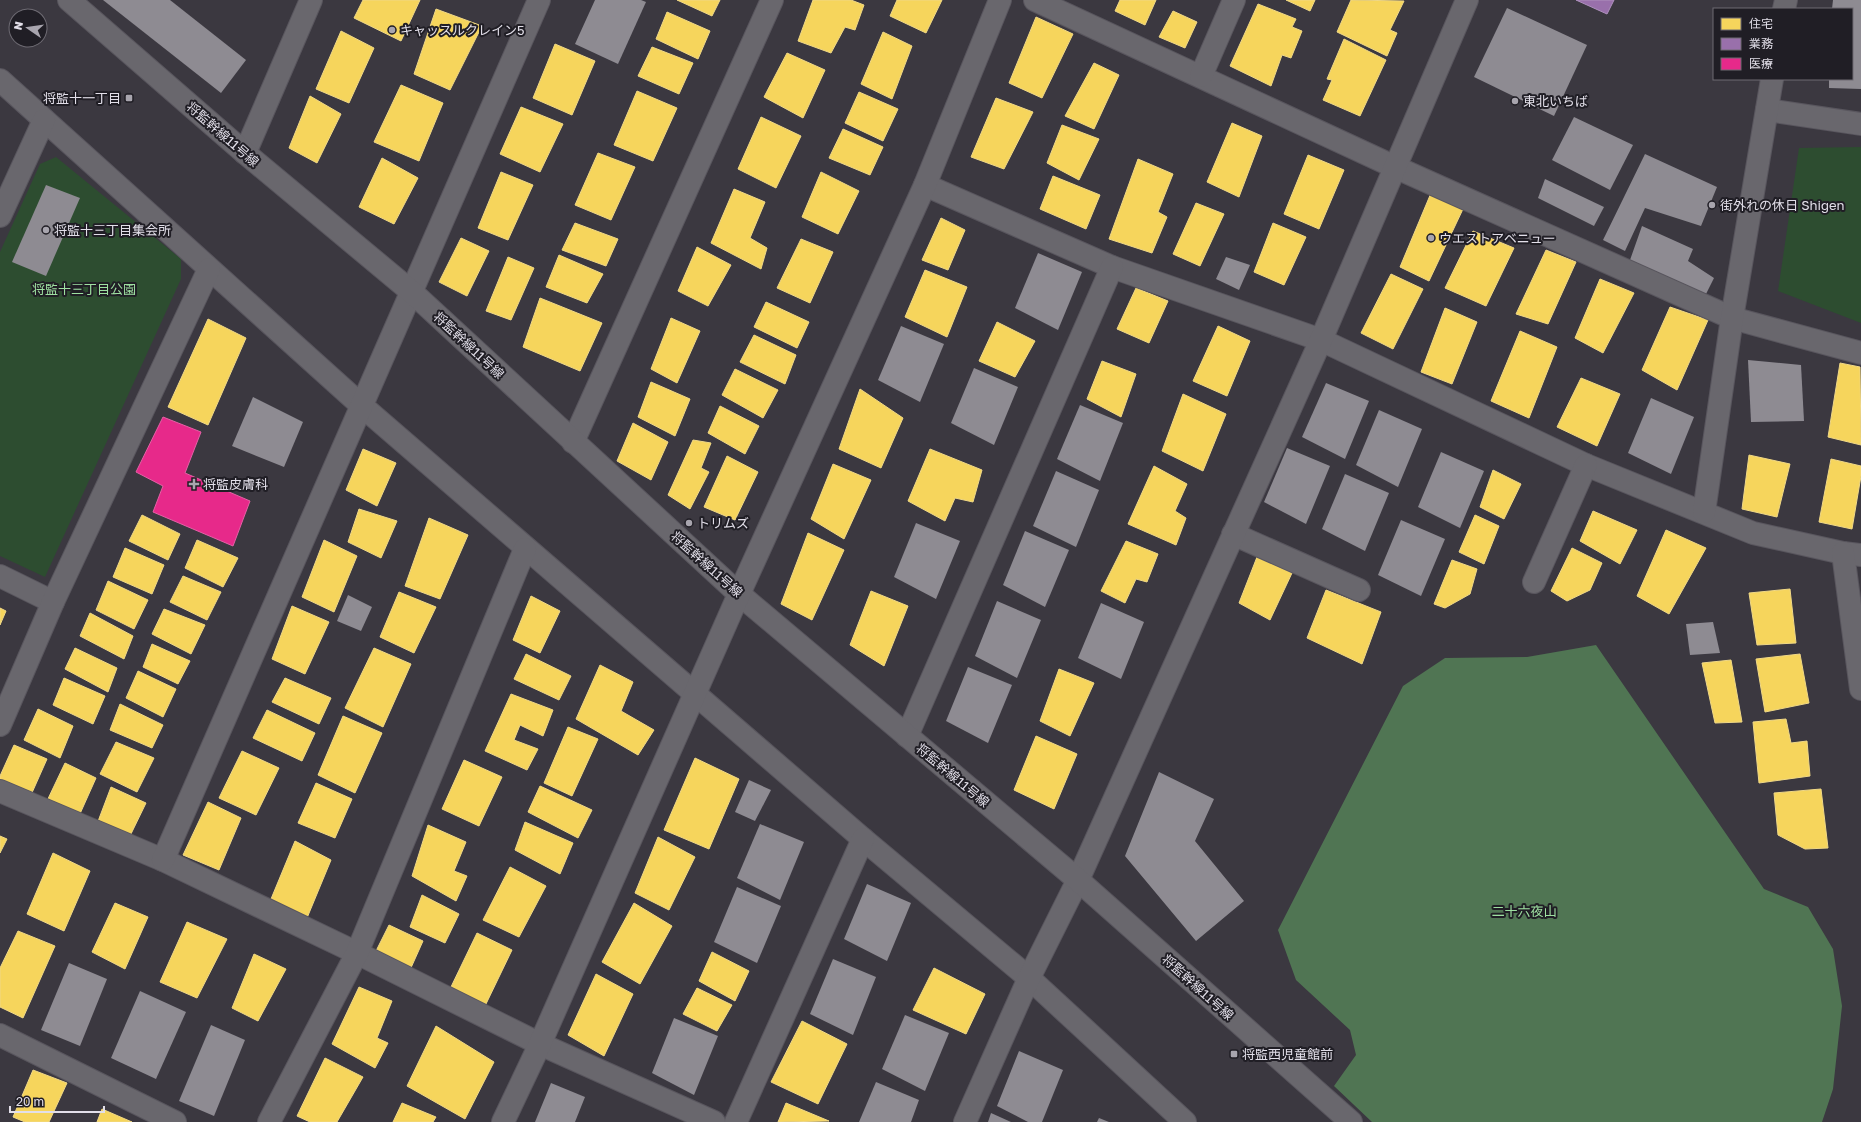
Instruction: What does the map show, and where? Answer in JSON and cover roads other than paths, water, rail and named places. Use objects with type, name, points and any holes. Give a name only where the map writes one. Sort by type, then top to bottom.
[{"type":"street","name":"将監幹線11号線","points":[[69,0],[245,153],[413,293],[739,594],[1078,880],[1351,1122]]},
{"type":"street","points":[[245,153],[311,0]]},
{"type":"street","points":[[163,860],[413,293],[539,0]]},
{"type":"street","points":[[573,442],[772,0]]},
{"type":"street","points":[[503,1122],[540,1044],[739,594],[925,185],[1000,0]]},
{"type":"street","points":[[1035,0],[1395,167],[1732,318],[1861,353]]},
{"type":"street","points":[[1201,76],[1234,0]]},
{"type":"street","points":[[965,1122],[1030,978],[1078,880],[1320,340],[1467,0]]},
{"type":"street","points":[[0,80],[362,406],[525,549],[863,839],[1030,978],[1185,1122]]},
{"type":"street","points":[[1704,512],[1732,318],[1772,80]]},
{"type":"street","points":[[1767,110],[1861,124]]},
{"type":"street","points":[[0,216],[44,120]]},
{"type":"street","points":[[925,185],[1112,267],[1320,340],[1586,465],[1753,533],[1852,554],[1861,688]]},
{"type":"street","points":[[907,736],[1112,267]]},
{"type":"street","points":[[0,725],[53,602],[209,269]]},
{"type":"street","points":[[1534,582],[1586,465]]},
{"type":"street","points":[[1233,534],[1359,590]]},
{"type":"street","points":[[268,1122],[357,953],[525,549]]},
{"type":"street","points":[[0,576],[53,602]]},
{"type":"street","points":[[0,792],[163,860],[357,953],[540,1044],[714,1122]]},
{"type":"street","points":[[736,1122],[863,839]]},
{"type":"street","points":[[0,1035],[174,1122]]},
{"type":"place","name":"キャッスルクレイン5","points":[[392,30]]},
{"type":"place","name":"将監十一丁目","points":[[129,98]]},
{"type":"place","name":"東北いちば","points":[[1515,101]]},
{"type":"place","name":"街外れの休日 Shigen","points":[[1712,205]]},
{"type":"place","name":"将監十三丁目集会所","points":[[46,230]]},
{"type":"place","name":"ウエストアベニュー","points":[[1431,238]]},
{"type":"place","name":"将監皮膚科","points":[[194,484]]},
{"type":"place","name":"トリムズ","points":[[689,523]]},
{"type":"place","name":"将監西児童館前","points":[[1234,1054]]},
{"type":"park label","name":"将監十三丁目公園","points":[[84,289]]},
{"type":"park label","name":"二十六夜山","points":[[1524,911]]}]
